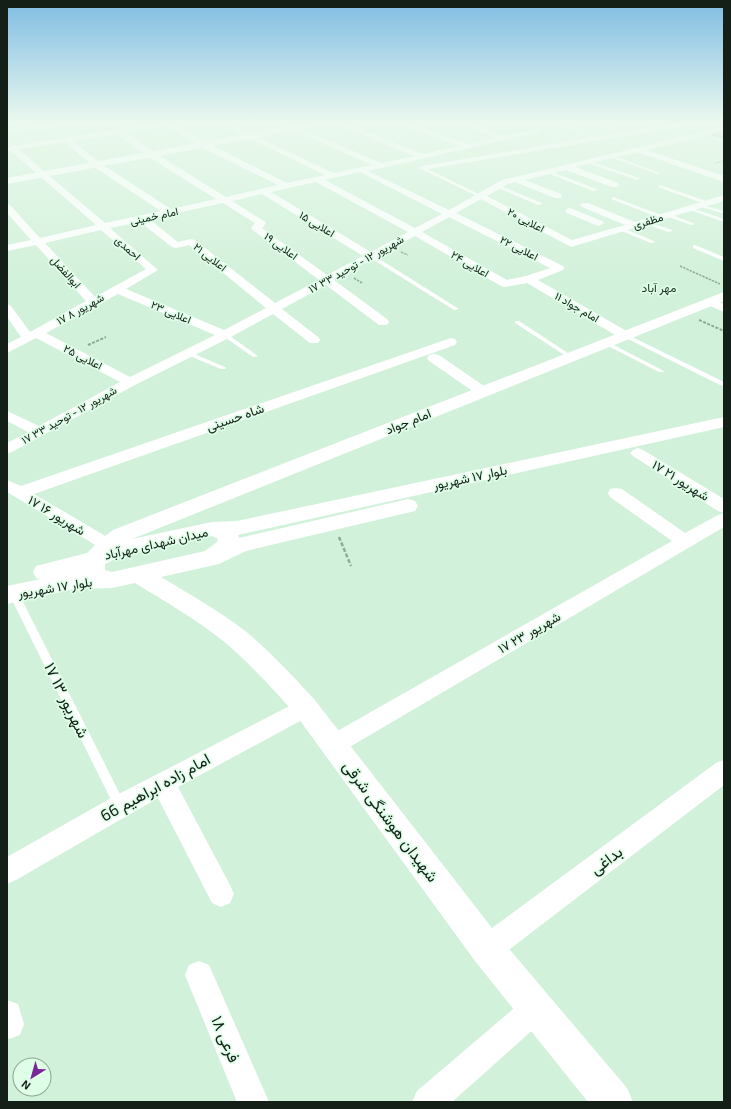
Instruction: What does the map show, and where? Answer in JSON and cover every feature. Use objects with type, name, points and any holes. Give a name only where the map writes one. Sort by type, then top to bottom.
[{"type":"main road","points":[[7,182],[43,175]]},
{"type":"main road","name":"امام جواد","points":[[101,560],[121,535],[682,313],[719,302]]},
{"type":"main road","name":"بلوار ۱۷ شهریور","points":[[226,529],[724,422]]},
{"type":"main road","name":"بلوار ۱۷ شهریور","points":[[220,554],[240,545],[724,434]]},
{"type":"main road","points":[[206,502],[209,511],[214,518],[223,524],[226,529]]},
{"type":"main road","name":"میدان شهدای مهرآباد","points":[[226,529],[223,532],[229,538],[227,545],[220,554],[211,558],[112,580],[101,560],[120,549],[203,530],[226,529]]},
{"type":"main road","name":"بلوار ۱۷ شهریور","points":[[9,590],[74,581],[101,560]]},
{"type":"main road","name":"شهیدان هوشنگی شرقی","points":[[137,574],[185,602],[236,638],[274,672],[305,707],[487,949],[613,1102]]},
{"type":"street","name":"احمدی","points":[[43,175],[153,270]]},
{"type":"street","points":[[112,175],[169,212]]},
{"type":"street","points":[[184,175],[225,200]]},
{"type":"street","points":[[264,175],[286,186]]},
{"type":"street","name":"امام خمینی","points":[[7,248],[340,175]]},
{"type":"street","points":[[371,175],[450,213]]},
{"type":"street","name":"۱۷ شهریور ۱۲ - توحید ۳۳","points":[[7,449],[130,382],[188,354],[274,309],[505,182],[531,175]]},
{"type":"street","points":[[588,175],[615,185]]},
{"type":"street","points":[[711,175],[724,179]]},
{"type":"street","points":[[514,179],[558,196]]},
{"type":"street","name":"اعلایی ۲۴","points":[[317,180],[415,232],[505,284],[529,279]]},
{"type":"street","name":"اعلایی ۱۵","points":[[263,192],[371,256]]},
{"type":"street","name":"اعلایی ۲۰","points":[[481,196],[571,244]]},
{"type":"street","name":"مظفری","points":[[571,244],[724,198]]},
{"type":"street","name":"اعلایی ۱۹","points":[[225,200],[261,223],[256,228],[327,280]]},
{"type":"street","points":[[585,205],[635,225]]},
{"type":"street","name":"ابوالفضل","points":[[7,207],[93,302]]},
{"type":"street","points":[[570,211],[618,229]]},
{"type":"street","name":"اعلایی ۲۲","points":[[450,213],[559,268],[529,279]]},
{"type":"street","name":"اعلایی ۲۱","points":[[141,218],[176,245],[191,242],[274,309]]},
{"type":"street","name":"۱۷ شهریور ۸","points":[[7,349],[153,270]]},
{"type":"street","name":"امام جواد ۱۱","points":[[529,279],[626,336]]},
{"type":"street","points":[[327,280],[383,322]]},
{"type":"street","name":"اعلایی ۲۳","points":[[116,289],[225,335]]},
{"type":"street","points":[[7,308],[32,335]]},
{"type":"street","points":[[274,309],[314,340]]},
{"type":"street","name":"اعلایی ۲۵","points":[[32,335],[130,382]]},
{"type":"street","name":"شاه حسینی","points":[[13,489],[451,342]]},
{"type":"street","points":[[434,358],[482,391]]},
{"type":"street","points":[[7,415],[38,431]]},
{"type":"street","name":"۱۷ شهریور ۲۱","points":[[638,453],[724,507]]},
{"type":"street","name":"۱۷ شهریور ۱۶","points":[[13,489],[101,560]]},
{"type":"street","points":[[616,493],[685,542]]},
{"type":"street","name":"۱۷ شهریور ۲۳","points":[[333,745],[724,519]]},
{"type":"street","name":"امام زاده ابراهیم 66","points":[[7,871],[120,806],[305,707]]},
{"type":"street","name":"بداغی","points":[[487,949],[724,771]]},
{"type":"street","points":[[163,783],[221,894]]},
{"type":"street","name":"فرعی ۱۸","points":[[199,975],[253,1102]]},
{"type":"street","points":[[428,1102],[536,1008]]},
{"type":"lane","points":[[436,175],[481,196]]},
{"type":"lane","points":[[556,175],[595,190]]},
{"type":"lane","points":[[626,175],[638,179]]},
{"type":"lane","points":[[498,186],[540,204]]},
{"type":"lane","points":[[660,186],[724,213]]},
{"type":"lane","points":[[613,198],[665,216],[694,224]]},
{"type":"lane","points":[[689,208],[724,221]]},
{"type":"lane","points":[[645,222],[670,231]]},
{"type":"lane","points":[[618,229],[653,242]]},
{"type":"lane","points":[[695,247],[724,259]]},
{"type":"lane","points":[[371,256],[456,309]]},
{"type":"lane","points":[[517,322],[571,357]]},
{"type":"lane","points":[[225,335],[255,356]]},
{"type":"lane","points":[[626,336],[722,384]]},
{"type":"lane","points":[[606,343],[661,371]]},
{"type":"lane","points":[[188,354],[223,368]]},
{"type":"lane","name":"۱۷ شهریور ۱۳","points":[[9,590],[120,806]]},
{"type":"path","points":[[680,266],[724,286]]},
{"type":"path","points":[[682,313],[724,331]]},
{"type":"path","points":[[334,523],[351,566]]},
{"type":"district","name":"مهر آباد","points":[[659,288]]}]
